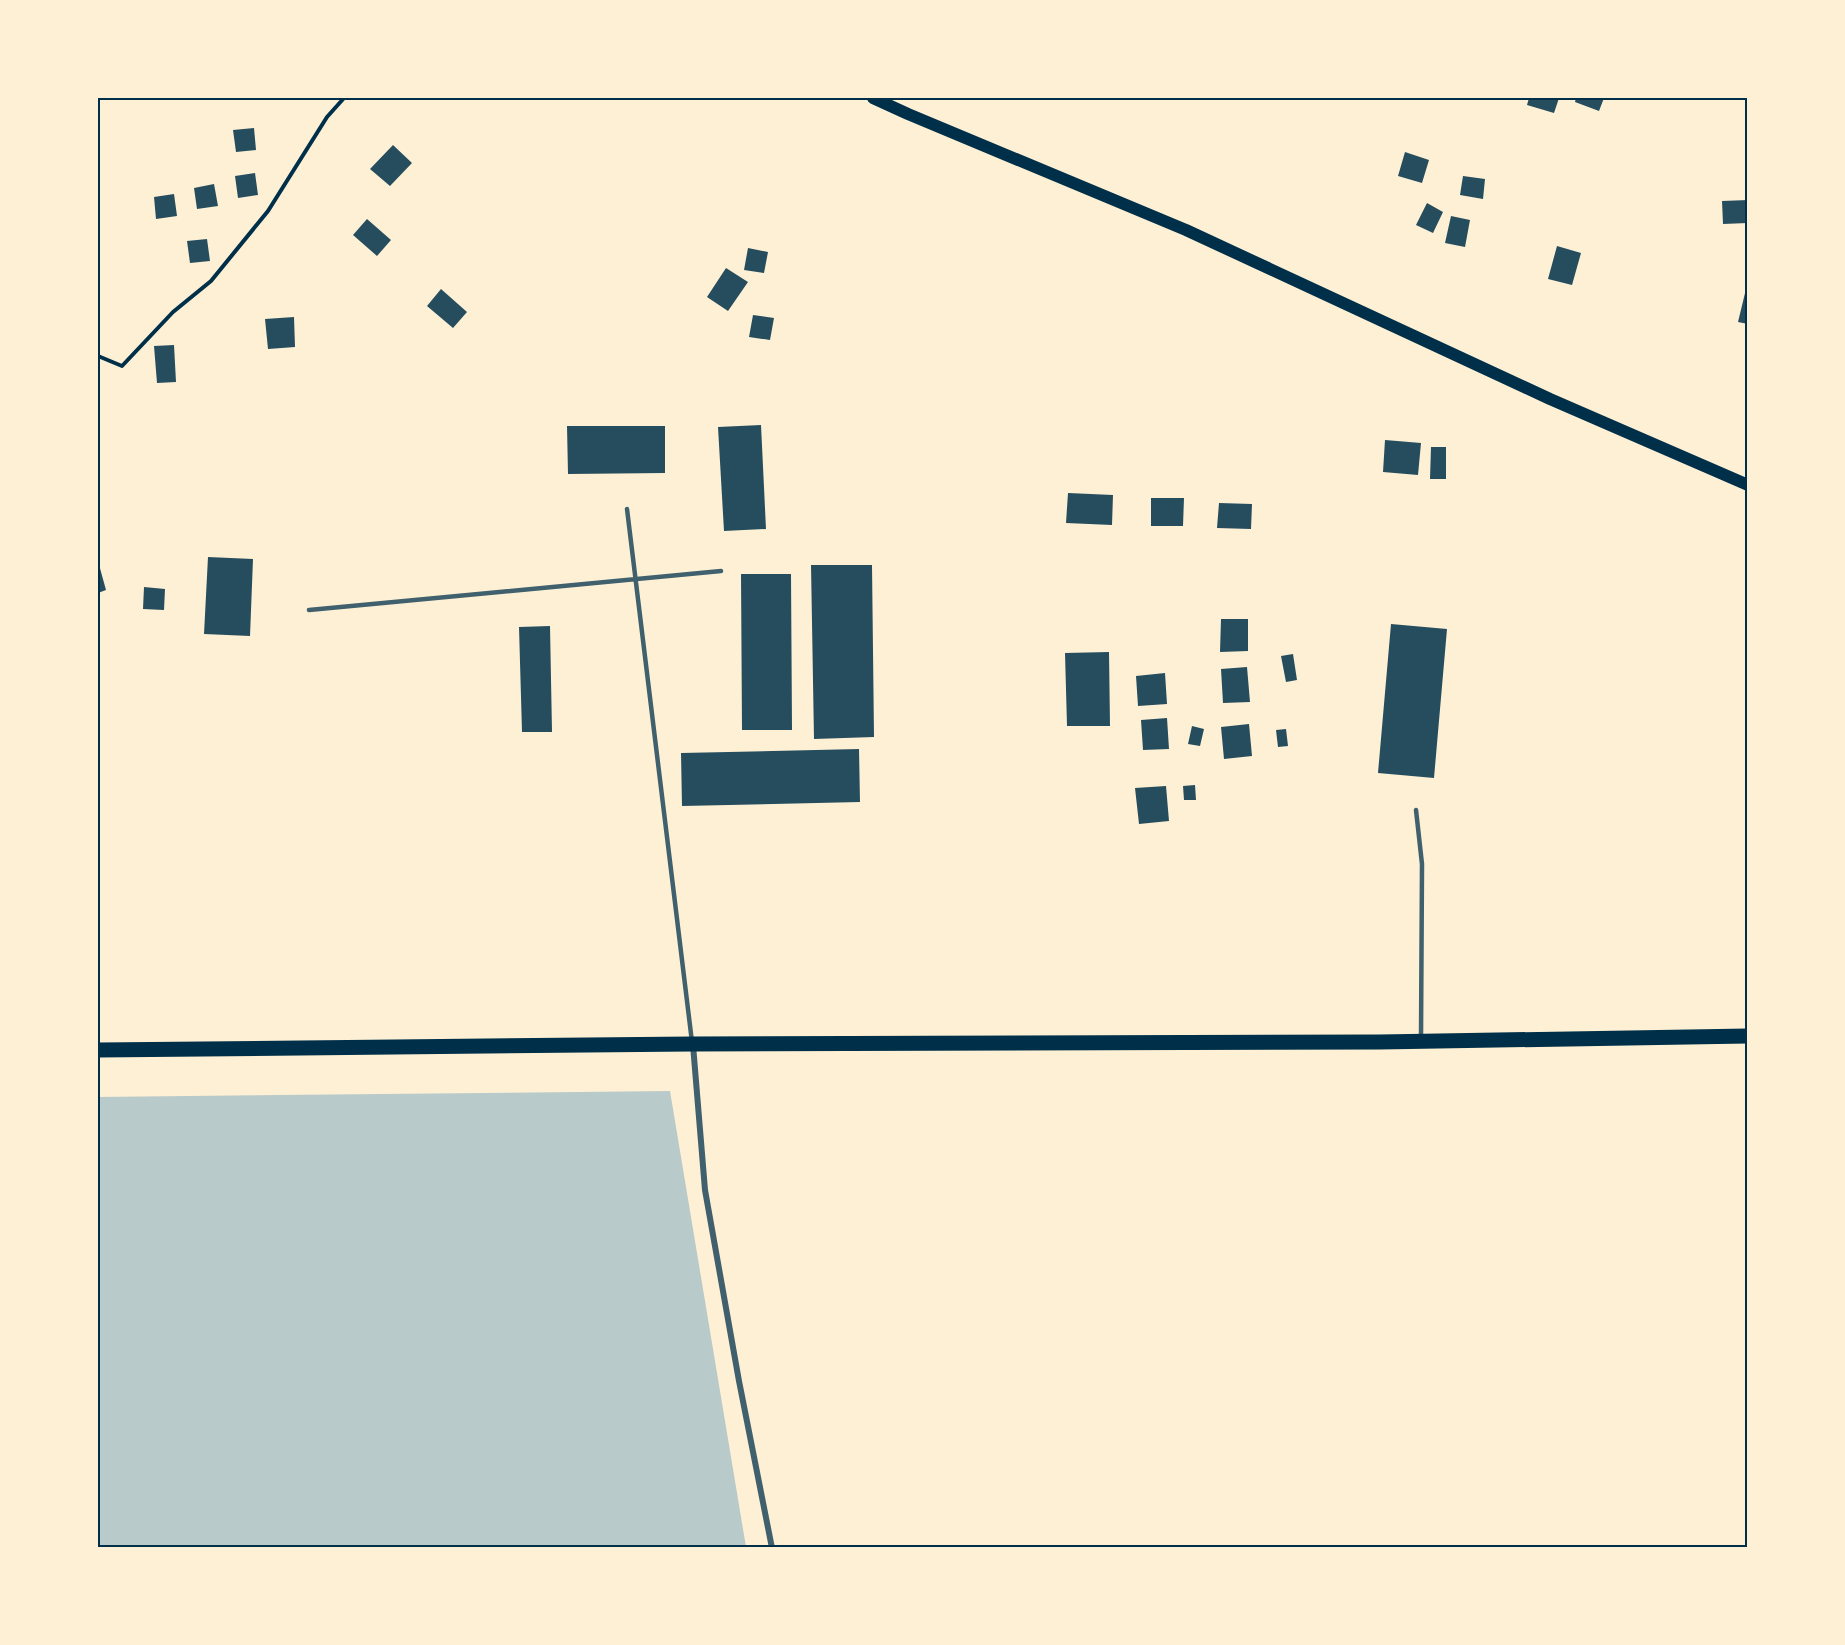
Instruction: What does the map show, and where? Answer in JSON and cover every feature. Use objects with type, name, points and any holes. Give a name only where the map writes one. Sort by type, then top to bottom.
[{"type":"main road","points":[[873,98],[1186,230],[1550,399],[1748,485]]},
{"type":"main road","points":[[98,1050],[692,1044],[1421,1041],[1748,1036]]},
{"type":"street","points":[[692,1044],[705,1190],[772,1548]]},
{"type":"lane","points":[[627,509],[692,1044]]},
{"type":"lane","points":[[309,610],[721,571]]},
{"type":"lane","points":[[1416,810],[1422,864],[1421,1041]]},
{"type":"path","points":[[98,356],[122,366],[173,312],[212,281],[268,211],[327,117],[344,98]]},
{"type":"shaded area","points":[[670,1091],[746,1547],[98,1547],[98,1097]]},
{"type":"building","points":[[1529,98],[1559,98],[1554,113],[1527,105]]},
{"type":"building","points":[[1576,98],[1604,98],[1599,111],[1575,102]]},
{"type":"building","points":[[254,128],[256,150],[236,152],[233,130]]},
{"type":"building","points":[[393,145],[412,163],[390,186],[370,169]]},
{"type":"building","points":[[1405,152],[1429,160],[1422,183],[1398,176]]},
{"type":"building","points":[[255,173],[258,195],[238,198],[235,176]]},
{"type":"building","points":[[1463,176],[1485,179],[1483,199],[1460,195]]},
{"type":"building","points":[[214,184],[218,206],[197,209],[194,188]]},
{"type":"building","points":[[174,194],[177,216],[156,219],[154,197]]},
{"type":"building","points":[[1748,200],[1748,223],[1723,224],[1722,201]]},
{"type":"building","points":[[1427,203],[1443,212],[1433,233],[1416,225]]},
{"type":"building","points":[[1451,216],[1470,220],[1465,247],[1445,243]]},
{"type":"building","points":[[367,219],[391,240],[377,256],[353,235]]},
{"type":"building","points":[[207,239],[210,261],[190,263],[187,241]]},
{"type":"building","points":[[1557,246],[1581,253],[1572,285],[1548,279]]},
{"type":"building","points":[[748,248],[768,252],[764,273],[744,270]]},
{"type":"building","points":[[726,268],[748,282],[728,311],[707,297]]},
{"type":"building","points":[[441,289],[467,312],[453,328],[427,306]]},
{"type":"building","points":[[1746,289],[1748,290],[1748,324],[1738,322]]},
{"type":"building","points":[[753,315],[774,318],[770,340],[749,337]]},
{"type":"building","points":[[294,317],[295,347],[268,349],[265,319]]},
{"type":"building","points":[[174,345],[176,382],[157,383],[154,346]]},
{"type":"building","points":[[761,425],[766,529],[724,531],[718,427]]},
{"type":"building","points":[[567,426],[665,426],[665,473],[568,474]]},
{"type":"building","points":[[1385,440],[1421,443],[1418,475],[1383,472]]},
{"type":"building","points":[[1431,447],[1446,447],[1446,479],[1430,479]]},
{"type":"building","points":[[1068,493],[1113,495],[1112,525],[1066,523]]},
{"type":"building","points":[[1151,498],[1184,498],[1183,526],[1151,526]]},
{"type":"building","points":[[1219,503],[1252,504],[1251,529],[1217,528]]},
{"type":"building","points":[[208,557],[253,559],[250,636],[204,634]]},
{"type":"building","points":[[98,561],[106,590],[98,593]]},
{"type":"building","points":[[811,565],[872,565],[874,737],[814,739]]},
{"type":"building","points":[[741,574],[791,574],[792,730],[742,730]]},
{"type":"building","points":[[144,587],[165,589],[164,610],[143,609]]},
{"type":"building","points":[[1221,619],[1248,619],[1248,651],[1220,652]]},
{"type":"building","points":[[1391,624],[1447,629],[1434,778],[1378,773]]},
{"type":"building","points":[[550,626],[552,732],[522,732],[519,627]]},
{"type":"building","points":[[1109,652],[1110,726],[1067,726],[1065,653]]},
{"type":"building","points":[[1293,654],[1297,680],[1286,682],[1281,656]]},
{"type":"building","points":[[1247,667],[1250,702],[1223,703],[1221,669]]},
{"type":"building","points":[[1165,673],[1167,704],[1138,706],[1136,676]]},
{"type":"building","points":[[1167,718],[1169,749],[1143,750],[1141,720]]},
{"type":"building","points":[[1249,724],[1252,756],[1224,759],[1221,727]]},
{"type":"building","points":[[1192,726],[1204,729],[1200,746],[1188,744]]},
{"type":"building","points":[[1286,729],[1288,746],[1278,747],[1276,730]]},
{"type":"building","points":[[859,749],[860,802],[682,806],[681,753]]},
{"type":"building","points":[[1195,785],[1196,800],[1184,800],[1183,786]]},
{"type":"building","points":[[1166,786],[1169,821],[1139,824],[1135,788]]}]
